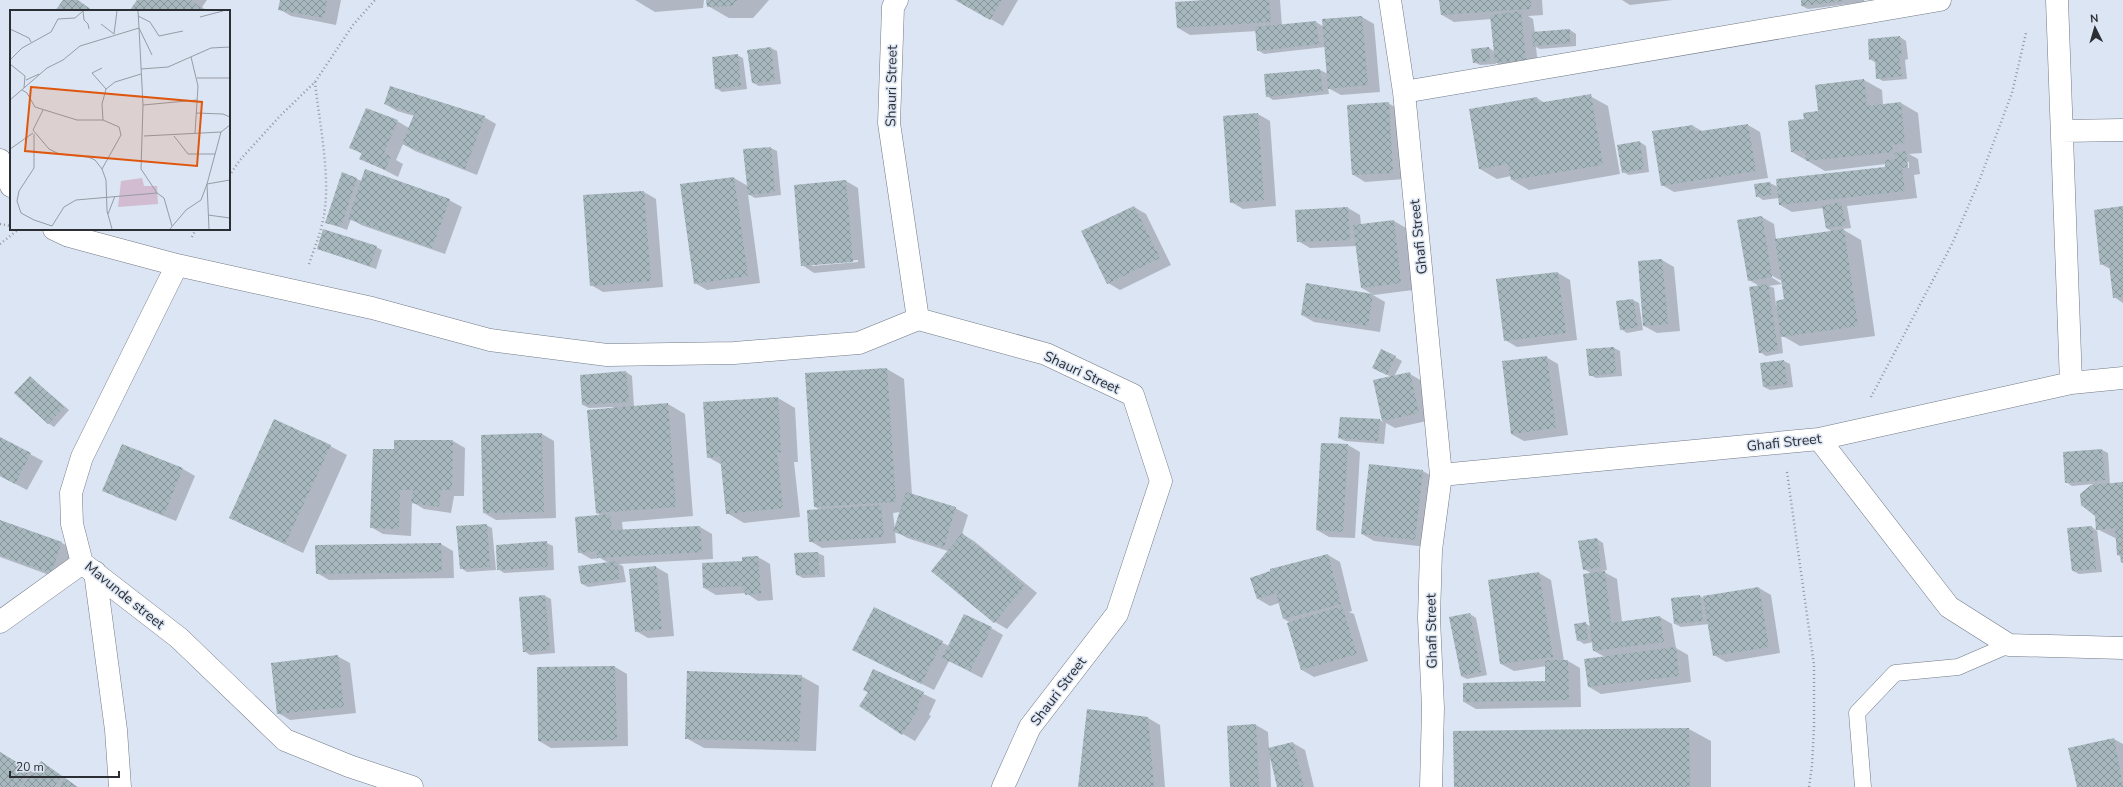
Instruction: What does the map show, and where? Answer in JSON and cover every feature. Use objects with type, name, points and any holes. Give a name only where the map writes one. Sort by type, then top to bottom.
[{"type":"street","name":"Shauri Street","points":[[896,0],[893,7],[889,123],[918,319],[1046,354],[1133,395],[1161,481],[1117,614],[1030,727],[1003,787]]},
{"type":"street","name":"Ghafi Street","points":[[1390,0],[1404,92],[1441,475],[1431,550],[1429,618],[1433,708],[1431,787]]},
{"type":"street","points":[[1404,92],[1940,0]]},
{"type":"street","points":[[2057,0],[2071,383]]},
{"type":"street","points":[[2062,131],[2123,130]]},
{"type":"street","points":[[0,160],[10,184]]},
{"type":"street","points":[[56,230],[69,236],[178,265],[372,308],[490,340],[607,355],[734,353],[859,343],[918,319]]},
{"type":"street","name":"Mavunde street","points":[[178,265],[82,457],[71,493],[72,524],[88,567],[179,638],[285,740],[349,766],[412,787]]},
{"type":"street","name":"Ghafi Street","points":[[1441,475],[1819,439],[2071,383],[2123,378]]},
{"type":"street","points":[[1819,439],[1949,607],[2009,645],[2123,648]]},
{"type":"street","points":[[0,622],[88,567],[116,730],[120,787]]},
{"type":"lane","points":[[1863,787],[1856,713],[1895,673],[1958,667],[2009,645]]},
{"type":"path","points":[[230,175],[240,160],[280,116],[315,82],[352,25],[375,0]]},
{"type":"path","points":[[1849,433],[1886,371],[1952,244],[1980,179],[2012,93],[2026,31]]},
{"type":"path","points":[[299,292],[324,219],[325,161],[315,82]]},
{"type":"path","points":[[0,224],[10,226]]},
{"type":"path","points":[[0,244],[18,230]]},
{"type":"path","points":[[1783,443],[1814,665],[1814,727],[1812,766],[1809,787]]},
{"type":"building","points":[[63,0],[78,0],[92,10],[56,10]]},
{"type":"building","points":[[137,0],[191,0],[201,8],[199,10],[130,10]]},
{"type":"building","points":[[280,0],[327,0],[324,18],[278,10]]},
{"type":"building","points":[[706,0],[737,0],[732,6],[707,7]]},
{"type":"building","points":[[955,0],[1002,0],[990,20]]},
{"type":"building","points":[[1205,0],[1269,0],[1271,22],[1177,28],[1175,2]]},
{"type":"building","points":[[1439,0],[1531,0],[1531,9],[1441,15]]},
{"type":"building","points":[[1801,0],[1844,0],[1844,1],[1801,6]]},
{"type":"building","points":[[1521,11],[1526,60],[1495,63],[1490,15]]},
{"type":"building","points":[[1362,16],[1368,85],[1328,89],[1322,19]]},
{"type":"building","points":[[1316,21],[1319,44],[1257,51],[1255,27]]},
{"type":"building","points":[[1570,29],[1570,43],[1533,46],[1532,32]]},
{"type":"building","points":[[1900,36],[1902,56],[1899,57],[1902,76],[1876,79],[1875,59],[1869,60],[1868,39]]},
{"type":"building","points":[[771,47],[775,81],[752,83],[747,50]]},
{"type":"building","points":[[1489,47],[1490,61],[1473,63],[1471,49]]},
{"type":"building","points":[[738,54],[741,86],[715,89],[712,57]]},
{"type":"building","points":[[1320,69],[1323,91],[1266,97],[1264,74]]},
{"type":"building","points":[[1864,79],[1867,106],[1901,102],[1905,143],[1892,145],[1893,152],[1806,161],[1805,150],[1791,152],[1788,121],[1804,119],[1803,113],[1818,111],[1815,85]]},
{"type":"building","points":[[390,86],[485,116],[465,169],[402,144],[414,114],[384,104]]},
{"type":"building","points":[[1591,94],[1603,165],[1511,180],[1508,164],[1479,169],[1469,109],[1537,97],[1538,103]]},
{"type":"building","points":[[1389,102],[1393,173],[1352,175],[1347,105]]},
{"type":"building","points":[[366,108],[398,120],[384,153],[391,157],[385,170],[359,159],[362,153],[349,148]]},
{"type":"building","points":[[1258,113],[1264,200],[1230,203],[1223,116]]},
{"type":"building","points":[[1748,124],[1756,171],[1661,186],[1652,131],[1693,125],[1694,132]]},
{"type":"building","points":[[1640,141],[1644,169],[1622,173],[1617,145]]},
{"type":"building","points":[[771,147],[775,192],[748,195],[743,149]]},
{"type":"building","points":[[1906,151],[1908,167],[1902,168],[1905,191],[1779,205],[1776,179],[1885,167],[1885,160],[1896,159],[1894,153]]},
{"type":"building","points":[[365,169],[450,199],[432,248],[348,219]]},
{"type":"building","points":[[342,172],[357,178],[341,227],[325,223]]},
{"type":"building","points":[[734,177],[748,276],[694,284],[680,184]]},
{"type":"building","points":[[846,180],[853,262],[801,266],[794,185]]},
{"type":"building","points":[[1770,182],[1772,195],[1756,197],[1754,184]]},
{"type":"building","points":[[644,191],[651,281],[590,286],[583,195]]},
{"type":"building","points":[[1841,202],[1846,225],[1826,228],[1822,206]]},
{"type":"building","points":[[1134,206],[1160,258],[1107,284],[1081,231]]},
{"type":"building","points":[[2123,206],[2123,297],[2113,298],[2109,263],[2100,265],[2094,210]]},
{"type":"building","points":[[1348,207],[1350,240],[1297,242],[1295,210]]},
{"type":"building","points":[[1762,216],[1772,277],[1748,281],[1737,220]]},
{"type":"building","points":[[1394,220],[1401,283],[1361,288],[1353,225]]},
{"type":"building","points":[[323,229],[377,246],[370,266],[317,249]]},
{"type":"building","points":[[1844,229],[1858,326],[1781,337],[1776,301],[1784,299],[1775,239]]},
{"type":"building","points":[[1662,259],[1668,324],[1643,326],[1638,261]]},
{"type":"building","points":[[1558,272],[1566,333],[1504,341],[1496,279]]},
{"type":"building","points":[[1306,283],[1373,294],[1368,326],[1301,315]]},
{"type":"building","points":[[1768,284],[1778,350],[1759,353],[1749,287]]},
{"type":"building","points":[[1633,299],[1638,327],[1620,330],[1616,301]]},
{"type":"building","points":[[1614,347],[1616,373],[1589,376],[1586,349]]},
{"type":"building","points":[[1381,349],[1396,356],[1387,375],[1372,368]]},
{"type":"building","points":[[1547,356],[1556,428],[1511,434],[1502,361]]},
{"type":"building","points":[[1784,360],[1787,384],[1763,387],[1760,363]]},
{"type":"building","points":[[887,368],[896,502],[814,507],[805,373]]},
{"type":"building","points":[[626,371],[629,402],[582,405],[580,375]]},
{"type":"building","points":[[1410,372],[1419,413],[1382,421],[1373,380]]},
{"type":"building","points":[[30,376],[64,407],[48,424],[14,393]]},
{"type":"building","points":[[778,397],[781,452],[777,453],[783,508],[726,514],[720,456],[707,458],[703,402]]},
{"type":"building","points":[[668,403],[676,507],[596,513],[587,410]]},
{"type":"building","points":[[1340,417],[1380,419],[1378,441],[1338,438]]},
{"type":"building","points":[[274,419],[331,445],[285,544],[229,518]]},
{"type":"building","points":[[542,433],[544,512],[483,513],[481,435]]},
{"type":"building","points":[[0,437],[31,453],[15,484],[0,476]]},
{"type":"building","points":[[394,440],[453,440],[452,490],[441,490],[439,507],[411,503],[413,490],[400,490],[399,529],[370,528],[373,449],[394,449]]},
{"type":"building","points":[[1321,443],[1348,444],[1343,532],[1316,530]]},
{"type":"building","points":[[122,444],[183,468],[164,515],[102,491]]},
{"type":"building","points":[[2102,449],[2105,480],[2065,483],[2063,452]]},
{"type":"building","points":[[1369,464],[1423,470],[1415,540],[1361,534]]},
{"type":"building","points":[[2123,482],[2123,563],[2121,562],[2120,555],[2117,555],[2115,528],[2096,530],[2095,516],[2081,505],[2080,494],[2091,485]]},
{"type":"building","points":[[906,492],[956,507],[944,547],[893,532]]},
{"type":"building","points":[[881,505],[884,537],[809,542],[807,510]]},
{"type":"building","points":[[610,514],[612,530],[700,526],[702,552],[597,558],[597,551],[578,553],[575,517]]},
{"type":"building","points":[[0,520],[62,542],[51,573],[0,555]]},
{"type":"building","points":[[487,524],[490,567],[460,569],[456,526]]},
{"type":"building","points":[[2092,526],[2096,569],[2072,571],[2067,528]]},
{"type":"building","points":[[962,533],[1025,586],[994,623],[931,571]]},
{"type":"building","points":[[1597,538],[1601,567],[1583,570],[1578,541]]},
{"type":"building","points":[[547,541],[548,567],[497,570],[496,545]]},
{"type":"building","points":[[441,543],[442,572],[316,574],[315,545]]},
{"type":"building","points":[[818,552],[819,574],[796,575],[794,553]]},
{"type":"building","points":[[1328,554],[1341,604],[1283,619],[1276,593],[1257,599],[1250,578],[1270,571],[1270,569]]},
{"type":"building","points":[[758,556],[761,593],[745,595],[744,586],[703,588],[702,563],[742,561],[742,557]]},
{"type":"building","points":[[617,561],[620,579],[581,584],[578,566]]},
{"type":"building","points":[[656,566],[662,629],[635,632],[629,569]]},
{"type":"building","points":[[1605,571],[1611,623],[1660,616],[1664,642],[1593,651],[1583,574]]},
{"type":"building","points":[[1539,572],[1553,657],[1500,664],[1488,580]]},
{"type":"building","points":[[1759,587],[1769,647],[1713,656],[1703,596]]},
{"type":"building","points":[[545,595],[550,650],[523,652],[519,597]]},
{"type":"building","points":[[1700,595],[1703,621],[1674,624],[1671,598]]},
{"type":"building","points":[[1342,606],[1357,654],[1301,670],[1287,623]]},
{"type":"building","points":[[874,607],[943,641],[921,684],[852,650]]},
{"type":"building","points":[[1470,613],[1481,672],[1461,676],[1449,617]]},
{"type":"building","points":[[964,614],[992,627],[970,671],[942,658]]},
{"type":"building","points":[[1586,622],[1588,639],[1577,641],[1574,624]]},
{"type":"building","points":[[1676,647],[1679,676],[1588,687],[1584,659]]},
{"type":"building","points":[[338,655],[344,707],[277,714],[271,663]]},
{"type":"building","points":[[1545,660],[1568,660],[1569,700],[1463,702],[1463,683],[1545,681]]},
{"type":"building","points":[[615,666],[617,740],[538,741],[537,667]]},
{"type":"building","points":[[873,669],[924,692],[917,707],[919,708],[902,735],[859,706],[868,692],[863,690]]},
{"type":"building","points":[[687,671],[802,675],[799,742],[685,739]]},
{"type":"building","points":[[1087,709],[1148,717],[1154,787],[1078,787]]},
{"type":"building","points":[[1256,724],[1259,787],[1230,787],[1227,726]]},
{"type":"building","points":[[1689,728],[1690,787],[1454,787],[1453,731]]},
{"type":"building","points":[[2114,738],[2123,787],[2077,787],[2068,748]]},
{"type":"building","points":[[1293,742],[1304,787],[1277,787],[1268,748]]},
{"type":"building","points":[[0,752],[30,770],[20,787],[0,787]]},
{"type":"building","points":[[41,761],[62,776],[54,787],[22,787]]},
{"type":"building","points":[[65,778],[77,787],[59,787]]}]
